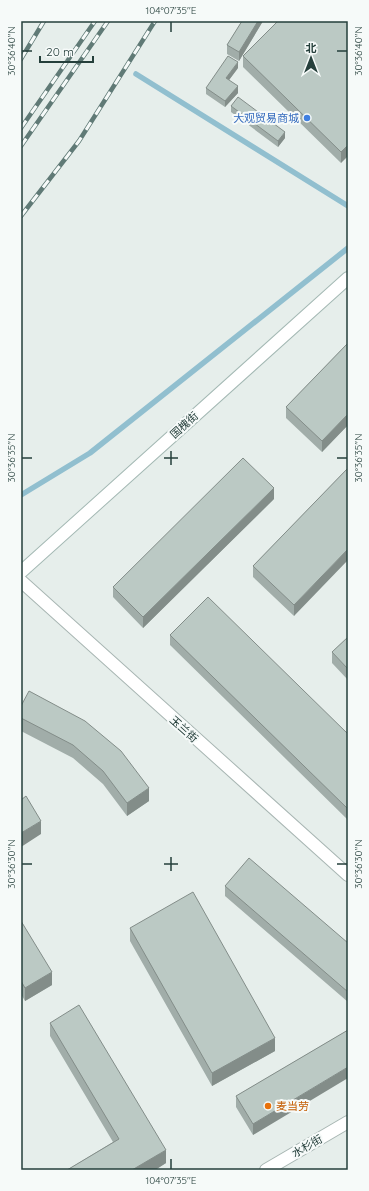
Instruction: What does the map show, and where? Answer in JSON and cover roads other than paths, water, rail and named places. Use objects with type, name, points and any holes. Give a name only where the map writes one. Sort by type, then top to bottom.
[{"type":"street","name":"国槐街","points":[[21,572],[348,278]]},
{"type":"street","name":"玉兰街","points":[[21,581],[348,875]]},
{"type":"street","name":"水杉街","points":[[266,1170],[348,1122]]},
{"type":"waterway","points":[[136,74],[348,206]]},
{"type":"waterway","points":[[21,495],[90,453],[348,248]]},
{"type":"railway","points":[[21,59],[44,21]]},
{"type":"railway","points":[[21,128],[95,21]]},
{"type":"railway","points":[[21,146],[108,21]]},
{"type":"railway","points":[[21,216],[79,141],[155,21]]},
{"type":"place","name":"大观贸易商城","points":[[307,118]]},
{"type":"place","name":"麦当劳","points":[[268,1106]]}]
